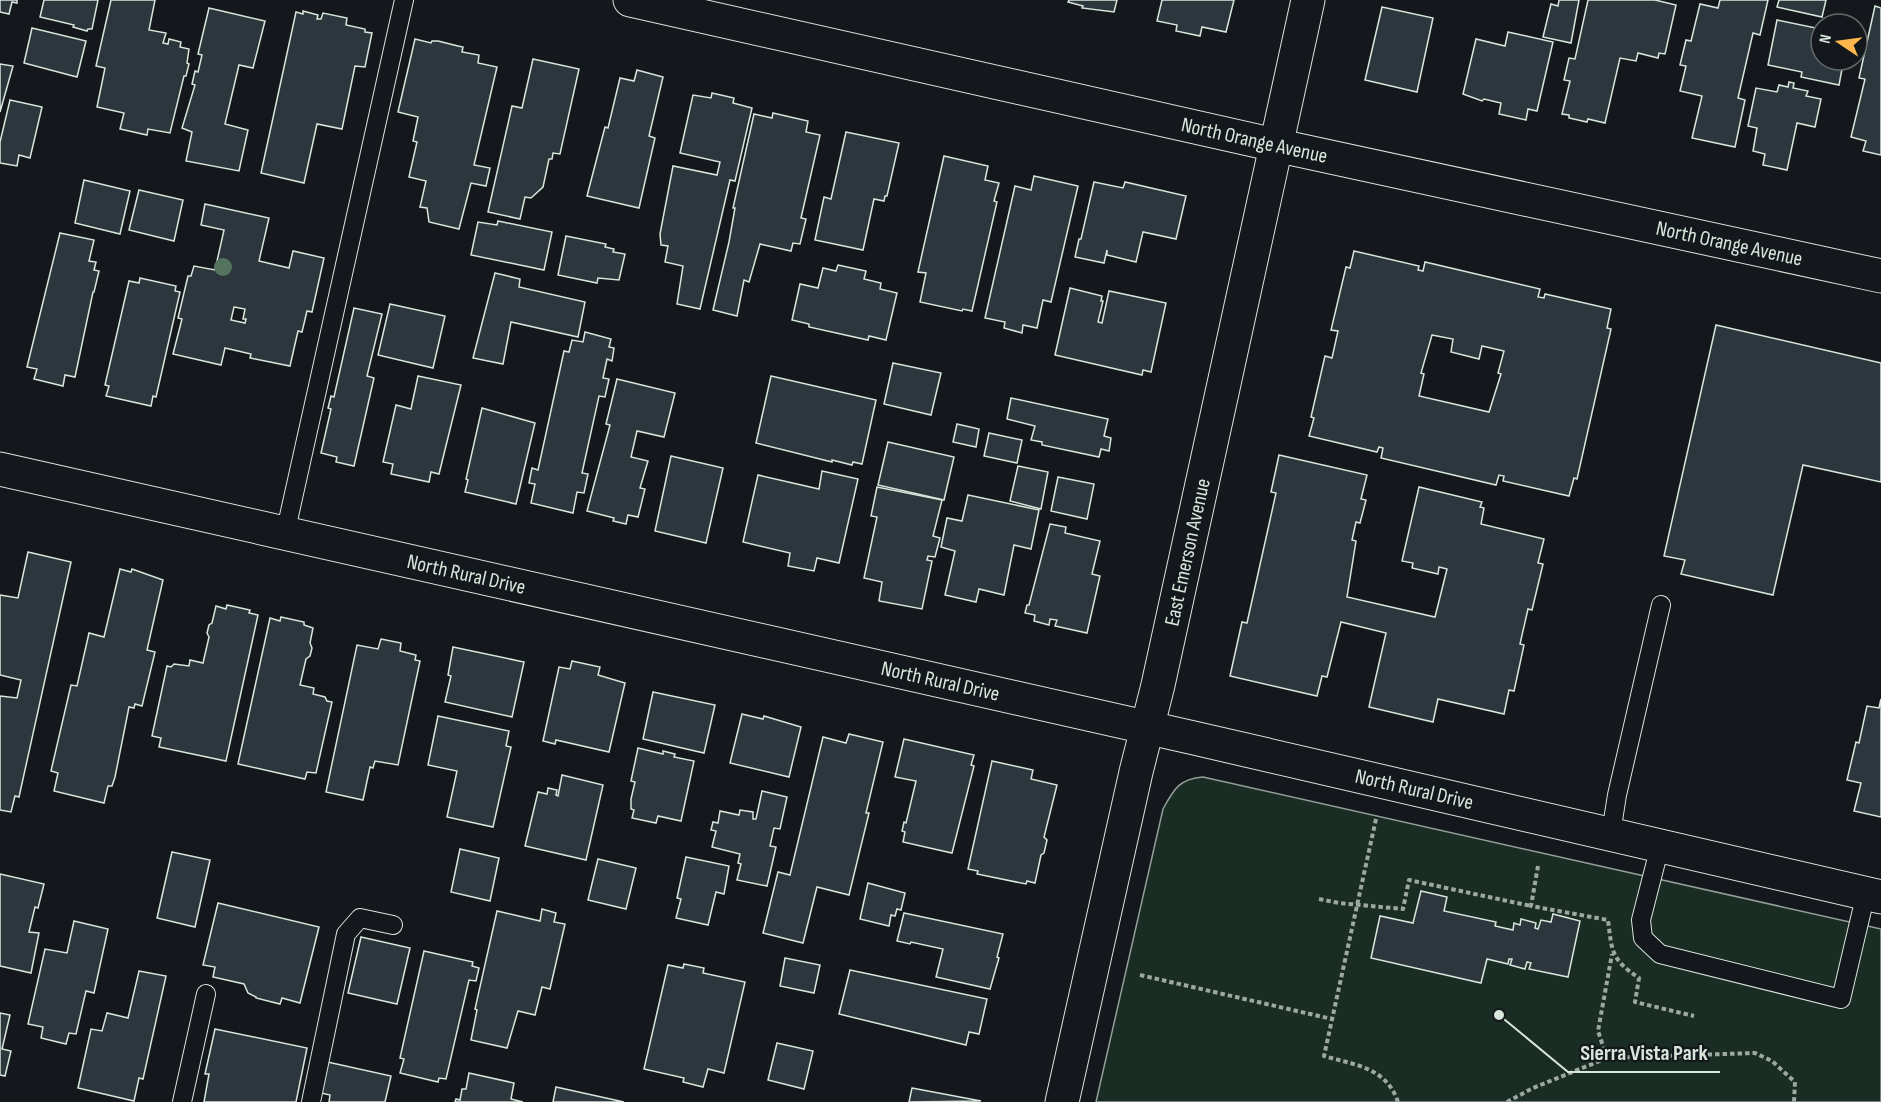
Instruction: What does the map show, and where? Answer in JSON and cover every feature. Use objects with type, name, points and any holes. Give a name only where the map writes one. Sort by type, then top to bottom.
[{"type":"street","name":"North Orange Avenue","points":[[630,0],[1275,145],[1881,276]]},
{"type":"street","name":"East Emerson Avenue","points":[[1062,1102],[1146,728],[1158,685],[1308,0]]},
{"type":"street","name":"North Rural Drive","points":[[0,469],[1611,833],[1874,895]]},
{"type":"lane","points":[[285,534],[404,0]]},
{"type":"lane","points":[[1611,833],[1617,795],[1661,605]]},
{"type":"lane","points":[[1660,846],[1641,920],[1643,938],[1660,954],[1841,999],[1874,895]]},
{"type":"lane","points":[[311,1102],[346,934],[360,918],[393,925]]},
{"type":"lane","points":[[182,1102],[206,994]]},
{"type":"path","points":[[1376,819],[1324,1056],[1363,1067],[1381,1075],[1394,1090],[1398,1102]]},
{"type":"path","points":[[1531,906],[1538,866]]},
{"type":"path","points":[[1319,899],[1403,909],[1409,880],[1608,920],[1612,953],[1598,1031],[1607,1058]]},
{"type":"path","points":[[1612,953],[1624,968],[1640,978],[1635,1002],[1694,1016]]},
{"type":"path","points":[[1140,975],[1332,1019]]},
{"type":"path","points":[[1508,1102],[1533,1088],[1607,1058],[1755,1053],[1772,1060],[1795,1082],[1794,1102]]},
{"type":"green space","points":[[1203,777],[1881,929],[1881,1102],[1096,1102],[1163,809],[1178,786],[1188,780]]},
{"type":"building","points":[[0,0],[17,0],[17,3],[12,2],[9,14],[0,12]]},
{"type":"building","points":[[44,0],[98,0],[92,29],[87,31],[73,27],[74,25],[40,17]]},
{"type":"building","points":[[111,0],[155,0],[149,30],[166,33],[163,43],[168,44],[169,39],[181,42],[180,47],[189,49],[187,63],[189,64],[170,133],[148,129],[147,135],[120,129],[124,113],[97,107],[105,68],[96,66]]},
{"type":"building","points":[[1069,0],[1117,0],[1114,12],[1082,8],[1083,6],[1068,2]]},
{"type":"building","points":[[1162,0],[1234,0],[1226,32],[1202,27],[1200,36],[1176,31],[1177,25],[1157,21]]},
{"type":"building","points":[[1559,0],[1579,0],[1571,43],[1543,37],[1551,4],[1558,6]]},
{"type":"building","points":[[1588,0],[1655,0],[1676,5],[1665,54],[1659,53],[1658,58],[1638,53],[1636,61],[1620,58],[1605,123],[1588,119],[1587,122],[1562,114],[1570,81],[1564,80],[1569,58],[1575,59]]},
{"type":"building","points":[[1720,0],[1768,0],[1760,35],[1753,33],[1738,98],[1745,100],[1735,147],[1692,138],[1702,96],[1680,91],[1686,66],[1680,65],[1686,40],[1691,41],[1700,4],[1718,8]]},
{"type":"building","points":[[1779,0],[1826,0],[1823,12],[1809,12],[1809,14],[1777,7]]},
{"type":"building","points":[[1875,6],[1881,8],[1881,155],[1863,151],[1866,141],[1851,137],[1865,79],[1859,78],[1860,72],[1869,72],[1869,33]]},
{"type":"building","points":[[1382,7],[1433,18],[1417,92],[1365,80]]},
{"type":"building","points":[[209,8],[265,21],[253,68],[239,65],[225,124],[248,130],[239,171],[186,161],[192,132],[182,128],[195,85],[192,84],[195,71],[198,72],[202,55],[198,54]]},
{"type":"building","points":[[303,11],[318,15],[317,19],[321,19],[323,13],[347,18],[346,25],[372,33],[365,67],[355,66],[342,129],[317,124],[304,183],[261,173],[296,12],[303,14]]},
{"type":"building","points":[[1777,20],[1809,27],[1809,72],[1841,72],[1839,85],[1801,77],[1802,72],[1768,65]]},
{"type":"building","points":[[32,28],[86,41],[77,77],[24,63]]},
{"type":"building","points":[[1508,32],[1553,42],[1537,111],[1528,109],[1526,120],[1499,114],[1501,103],[1484,99],[1482,101],[1463,94],[1476,39],[1505,46]]},
{"type":"building","points":[[415,39],[431,43],[438,41],[463,47],[462,52],[479,55],[478,63],[497,67],[474,165],[490,168],[486,186],[471,183],[459,229],[429,222],[427,208],[420,207],[426,181],[409,177],[417,142],[413,141],[418,117],[398,112]]},
{"type":"building","points":[[533,59],[579,69],[560,154],[553,153],[552,159],[549,159],[543,187],[531,198],[525,197],[520,219],[488,212],[512,106],[522,108]]},
{"type":"building","points":[[0,64],[13,66],[0,112]]},
{"type":"building","points":[[637,70],[663,77],[649,136],[655,138],[639,208],[587,196],[605,127],[608,128],[620,78],[634,81]]},
{"type":"building","points":[[1789,82],[1794,83],[1793,88],[1808,91],[1806,96],[1821,99],[1815,127],[1797,123],[1787,170],[1763,165],[1765,154],[1753,151],[1757,128],[1748,126],[1756,88],[1777,92],[1779,85],[1788,87]]},
{"type":"building","points":[[712,93],[734,98],[733,103],[752,108],[735,181],[730,180],[700,309],[677,304],[683,266],[665,262],[668,246],[661,245],[660,234],[673,166],[717,175],[720,162],[680,153],[693,95],[711,98]]},
{"type":"building","points":[[10,100],[42,107],[30,158],[19,155],[17,166],[0,163],[0,142]]},
{"type":"building","points":[[773,113],[808,121],[806,132],[820,135],[801,218],[806,219],[800,244],[793,243],[791,251],[760,244],[749,282],[744,280],[737,316],[713,310],[754,114],[772,118]]},
{"type":"building","points":[[846,132],[899,143],[887,196],[884,201],[874,199],[863,250],[815,240],[824,197],[831,199]]},
{"type":"building","points":[[944,156],[988,166],[985,180],[999,183],[994,201],[997,202],[972,311],[920,302],[926,273],[918,272]]},
{"type":"building","points":[[1034,176],[1078,186],[1051,302],[1043,300],[1037,328],[1023,325],[1022,333],[1004,328],[1005,322],[985,318],[1015,186],[1031,190]]},
{"type":"building","points":[[84,180],[130,191],[120,234],[75,223]]},
{"type":"building","points":[[1094,182],[1123,188],[1125,182],[1186,196],[1176,239],[1143,232],[1136,262],[1107,255],[1107,250],[1104,263],[1075,257]]},
{"type":"building","points":[[139,190],[183,200],[174,241],[129,230]]},
{"type":"building","points":[[205,204],[269,218],[259,261],[289,268],[293,251],[324,258],[312,312],[307,311],[302,332],[298,331],[290,366],[250,358],[251,354],[225,348],[221,365],[173,354],[182,319],[178,318],[188,276],[191,276],[194,266],[215,270],[224,230],[201,225]],"holes":[[[234,307],[245,309],[243,319],[246,319],[245,323],[231,320]]]},
{"type":"building","points":[[498,221],[552,232],[544,270],[471,255],[478,222],[497,225]]},
{"type":"building","points":[[60,233],[94,240],[89,261],[96,262],[94,270],[99,271],[75,377],[65,375],[63,386],[34,379],[37,369],[27,367]]},
{"type":"building","points":[[566,236],[606,244],[605,247],[614,249],[613,252],[625,254],[619,280],[598,278],[597,283],[558,275]]},
{"type":"building","points":[[1354,251],[1419,266],[1418,270],[1423,271],[1425,262],[1540,289],[1538,297],[1544,298],[1545,294],[1611,309],[1607,328],[1611,329],[1577,479],[1574,478],[1569,496],[1503,481],[1504,476],[1499,475],[1496,485],[1381,458],[1383,448],[1379,447],[1377,452],[1309,436],[1325,356],[1332,358],[1338,331],[1331,330],[1346,267],[1350,268]],"holes":[[[1432,335],[1453,339],[1451,352],[1479,359],[1482,346],[1504,351],[1498,373],[1501,374],[1489,412],[1419,396],[1424,374],[1421,373]]]},
{"type":"building","points":[[838,265],[866,271],[864,279],[881,283],[880,289],[897,293],[886,340],[869,336],[868,340],[809,327],[809,324],[792,320],[800,284],[818,288],[823,268],[836,271]]},
{"type":"building","points":[[495,273],[520,279],[519,287],[585,302],[578,337],[511,322],[503,364],[473,358]]},
{"type":"building","points":[[140,278],[176,286],[175,291],[180,292],[156,397],[153,396],[151,406],[106,396],[109,386],[105,385],[129,281],[139,283]]},
{"type":"building","points":[[1070,288],[1102,296],[1098,322],[1102,323],[1109,291],[1166,303],[1151,372],[1143,370],[1142,375],[1055,355]]},
{"type":"building","points":[[390,304],[445,316],[433,368],[378,355]]},
{"type":"building","points":[[354,308],[382,314],[367,376],[374,378],[354,466],[336,462],[337,457],[321,453],[331,409],[328,408],[331,396],[334,397]]},
{"type":"building","points":[[1716,325],[1881,363],[1881,482],[1803,465],[1773,595],[1681,574],[1685,560],[1664,556]]},
{"type":"building","points":[[585,332],[611,339],[609,347],[614,348],[612,361],[607,359],[603,378],[609,379],[605,397],[599,396],[582,473],[588,474],[584,493],[577,492],[573,513],[531,503],[535,484],[529,483],[532,468],[538,470],[564,351],[569,352],[572,340],[583,342]]},
{"type":"building","points":[[893,363],[941,373],[931,415],[884,404]]},
{"type":"building","points":[[418,376],[461,385],[439,474],[431,472],[429,482],[391,474],[393,464],[383,462],[396,405],[411,409]]},
{"type":"building","points":[[771,376],[876,400],[862,464],[853,462],[852,465],[832,460],[832,462],[756,443]]},
{"type":"building","points":[[617,379],[675,393],[664,437],[637,431],[631,457],[648,461],[640,488],[645,489],[638,517],[628,515],[626,524],[613,521],[614,518],[587,511],[610,425],[606,424]]},
{"type":"building","points":[[1011,398],[1108,419],[1104,436],[1111,438],[1109,451],[1101,449],[1099,457],[1042,445],[1042,442],[1031,440],[1035,426],[1007,419]]},
{"type":"building","points":[[482,408],[535,423],[516,504],[465,492]]},
{"type":"building","points":[[957,424],[979,429],[976,447],[953,442]]},
{"type":"building","points":[[989,433],[1022,440],[1017,463],[984,456]]},
{"type":"building","points":[[888,442],[954,457],[944,500],[878,485]]},
{"type":"building","points":[[1279,455],[1367,475],[1361,499],[1366,500],[1360,523],[1356,522],[1352,540],[1356,541],[1347,597],[1435,617],[1447,569],[1439,567],[1438,574],[1412,568],[1413,563],[1402,561],[1419,487],[1482,502],[1480,507],[1484,508],[1481,524],[1544,539],[1538,563],[1543,564],[1532,610],[1528,609],[1520,644],[1524,645],[1514,691],[1509,690],[1504,714],[1438,699],[1433,722],[1369,707],[1386,633],[1341,622],[1327,677],[1322,676],[1317,696],[1230,676],[1242,622],[1247,623],[1276,493],[1271,492]]},
{"type":"building","points":[[671,456],[723,468],[706,543],[655,531]]},
{"type":"building","points":[[1018,466],[1048,472],[1041,509],[1010,501]]},
{"type":"building","points":[[822,471],[858,479],[839,563],[817,558],[814,571],[788,566],[790,553],[743,542],[758,475],[819,489]]},
{"type":"building","points":[[1058,477],[1094,484],[1087,519],[1051,511]]},
{"type":"building","points":[[877,487],[942,500],[933,536],[940,538],[935,557],[928,556],[927,560],[932,561],[922,609],[879,601],[882,582],[864,578],[877,517],[871,516]]},
{"type":"building","points":[[968,495],[1039,510],[1031,549],[1014,545],[1004,595],[979,589],[976,602],[945,595],[955,551],[941,547],[947,518],[962,521]]},
{"type":"building","points":[[1050,524],[1066,527],[1065,533],[1100,541],[1092,574],[1100,576],[1087,633],[1055,626],[1057,620],[1050,619],[1049,625],[1034,621],[1035,615],[1025,613]]},
{"type":"building","points":[[28,552],[71,562],[19,797],[15,796],[11,812],[0,810],[0,696],[17,698],[21,680],[0,675],[0,595],[18,598]]},
{"type":"building","points":[[120,569],[131,572],[132,569],[163,580],[147,650],[155,652],[142,706],[135,704],[134,708],[129,707],[115,777],[112,786],[108,786],[104,803],[54,791],[58,773],[51,771],[71,685],[77,686],[89,633],[104,637]]},
{"type":"building","points":[[227,605],[250,610],[249,613],[258,615],[226,761],[159,747],[161,738],[152,736],[167,666],[171,667],[174,664],[189,666],[190,660],[203,663],[209,637],[207,633],[216,606],[226,609]]},
{"type":"building","points":[[281,617],[304,622],[304,625],[313,628],[310,643],[312,648],[310,656],[306,659],[300,685],[314,688],[313,694],[325,697],[327,701],[332,702],[316,773],[307,772],[305,779],[238,764],[270,618],[280,621]]},
{"type":"building","points":[[381,639],[401,643],[400,651],[416,655],[415,660],[420,661],[398,765],[375,761],[373,768],[370,767],[363,800],[326,792],[357,645],[378,649]]},
{"type":"building","points":[[453,647],[524,662],[512,717],[445,702],[451,676],[448,675]]},
{"type":"building","points":[[572,661],[600,667],[598,675],[625,683],[609,752],[556,740],[555,744],[543,741],[559,667],[570,669]]},
{"type":"building","points":[[653,692],[715,705],[704,753],[643,739]]},
{"type":"building","points":[[1881,699],[1881,817],[1854,811],[1861,783],[1847,780],[1856,742],[1859,743],[1867,706],[1879,708]]},
{"type":"building","points":[[742,714],[763,719],[764,716],[801,727],[789,777],[730,763]]},
{"type":"building","points":[[438,716],[509,731],[506,746],[511,747],[493,827],[447,817],[457,771],[428,765]]},
{"type":"building","points":[[849,734],[883,742],[849,895],[817,887],[803,943],[763,933],[778,872],[790,875],[823,737],[846,743]]},
{"type":"building","points":[[904,739],[974,755],[971,765],[974,766],[952,853],[903,842],[905,832],[902,831],[916,781],[895,777]]},
{"type":"building","points":[[638,748],[663,754],[663,751],[675,754],[674,757],[694,761],[681,821],[658,816],[656,823],[632,818],[634,810],[631,809],[631,799],[635,782],[631,781]]},
{"type":"building","points":[[992,761],[1033,770],[1031,779],[1057,785],[1044,837],[1047,840],[1035,883],[1027,881],[1026,884],[977,874],[978,871],[968,869]]},
{"type":"building","points":[[562,775],[603,785],[586,860],[525,846],[538,792],[547,794],[548,788],[557,790],[556,795],[558,796]]},
{"type":"building","points":[[762,791],[787,797],[780,829],[774,828],[770,846],[776,847],[767,886],[737,880],[741,864],[738,863],[740,854],[712,847],[716,831],[711,830],[713,822],[718,823],[720,811],[739,815],[740,810],[753,812],[753,819],[756,819]]},
{"type":"building","points":[[460,849],[499,858],[490,901],[451,892]]},
{"type":"building","points":[[172,852],[210,860],[195,927],[157,918]]},
{"type":"building","points":[[686,857],[729,866],[724,894],[716,892],[708,925],[676,918],[681,899],[677,898]]},
{"type":"building","points":[[598,859],[636,868],[626,909],[588,900]]},
{"type":"building","points":[[0,874],[44,884],[29,932],[39,933],[31,973],[0,966]]},
{"type":"building","points":[[868,883],[905,893],[901,910],[897,909],[895,916],[891,915],[889,926],[860,919]]},
{"type":"building","points":[[1421,891],[1447,897],[1444,911],[1496,922],[1495,926],[1513,930],[1514,923],[1520,925],[1521,919],[1536,923],[1535,928],[1538,929],[1541,920],[1551,922],[1553,914],[1580,921],[1568,977],[1529,969],[1531,963],[1527,962],[1525,969],[1510,965],[1512,959],[1509,959],[1508,964],[1487,959],[1481,983],[1371,958],[1380,916],[1413,923]]},
{"type":"building","points":[[218,903],[319,927],[300,1003],[282,998],[280,1004],[256,998],[248,993],[244,984],[213,977],[215,967],[203,965]]},
{"type":"building","points":[[542,909],[556,913],[554,922],[565,924],[550,989],[542,987],[535,1015],[518,1011],[507,1048],[471,1040],[477,1010],[475,1009],[497,911],[540,921]]},
{"type":"building","points":[[904,913],[1003,934],[990,989],[936,977],[943,949],[897,941]]},
{"type":"building","points":[[74,921],[108,929],[94,993],[86,991],[76,1034],[69,1033],[66,1044],[41,1038],[43,1027],[28,1024],[45,949],[67,953]]},
{"type":"building","points":[[361,937],[410,948],[397,1004],[348,993]]},
{"type":"building","points":[[424,951],[473,962],[472,966],[479,968],[476,981],[469,980],[446,1079],[439,1078],[438,1082],[400,1073],[404,1059],[400,1058]]},
{"type":"building","points":[[785,958],[820,965],[814,993],[780,986]]},
{"type":"building","points":[[684,964],[704,968],[703,973],[745,982],[724,1073],[708,1069],[703,1087],[683,1082],[684,1078],[644,1069],[668,965],[683,968]]},
{"type":"building","points":[[850,970],[987,999],[979,1034],[969,1032],[966,1045],[839,1014]]},
{"type":"building","points":[[139,971],[166,976],[143,1079],[139,1078],[134,1101],[78,1088],[91,1029],[102,1031],[107,1013],[128,1018]]},
{"type":"building","points":[[0,1013],[10,1015],[2,1049],[11,1051],[5,1076],[0,1075]]},
{"type":"building","points":[[215,1029],[307,1048],[296,1102],[204,1102],[209,1074],[205,1074]]},
{"type":"building","points":[[777,1043],[813,1051],[804,1089],[768,1080]]},
{"type":"building","points":[[323,1061],[391,1076],[385,1102],[329,1102],[330,1095],[317,1092]]},
{"type":"building","points":[[469,1073],[514,1083],[511,1099],[523,1102],[455,1102],[456,1099],[460,1100],[462,1089],[466,1089]]},
{"type":"building","points":[[556,1087],[624,1102],[553,1102]]},
{"type":"building","points":[[912,1088],[981,1101],[909,1102]]},
{"type":"place","name":"Sierra Vista Park","points":[[1499,1015]]}]
